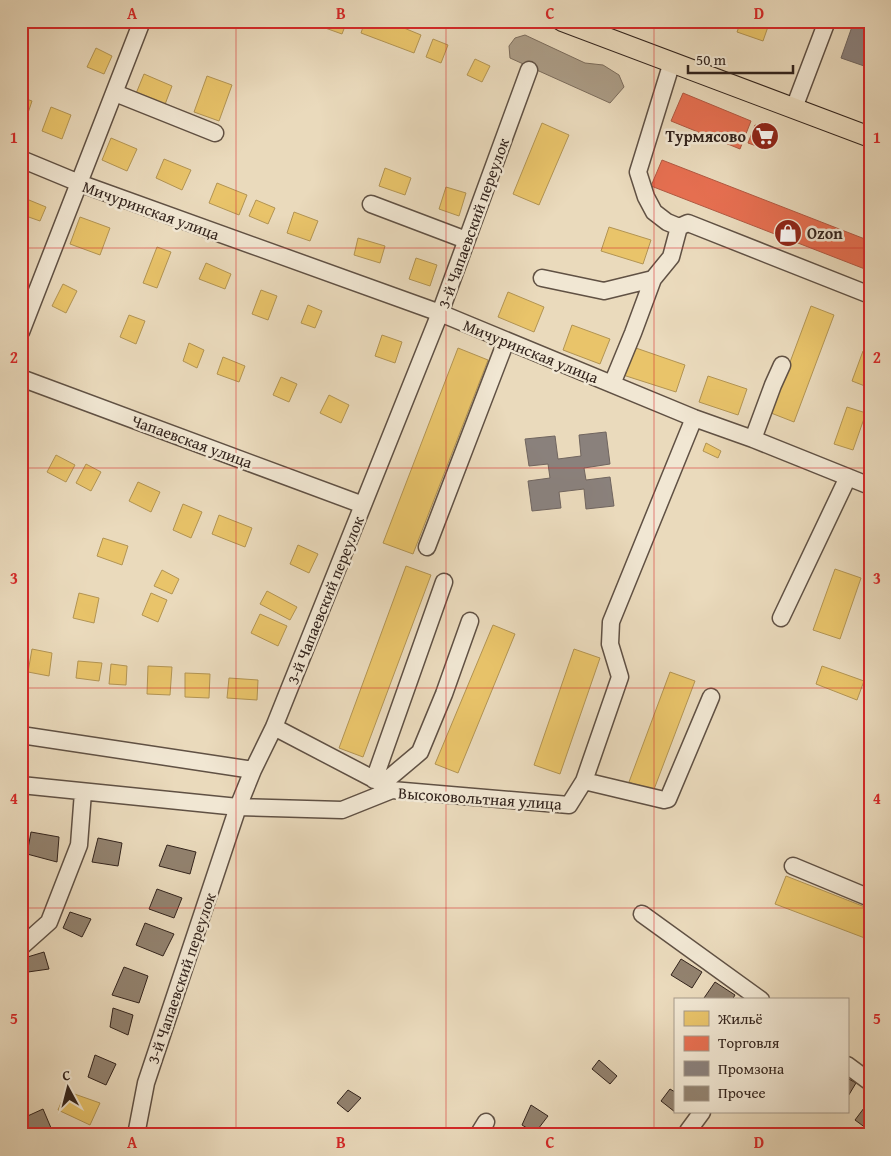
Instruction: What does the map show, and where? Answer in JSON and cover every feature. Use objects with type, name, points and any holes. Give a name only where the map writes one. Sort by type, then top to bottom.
[{"type":"main road","points":[[562,21],[870,137]]},
{"type":"street","points":[[21,332],[142,21]]},
{"type":"street","points":[[794,108],[827,21]]},
{"type":"street","points":[[672,62],[638,172],[646,197],[654,212],[679,227],[688,223],[870,295]]},
{"type":"street","name":"3-й Чапаевский переулок","points":[[136,1135],[146,1083],[238,807],[253,770],[274,727],[440,313],[529,70]]},
{"type":"street","points":[[115,93],[215,133]]},
{"type":"street","name":"Мичуринская улица","points":[[21,159],[79,183],[440,313],[694,418],[753,439],[870,486]]},
{"type":"street","points":[[371,204],[466,240]]},
{"type":"street","points":[[612,384],[653,279],[671,257],[679,227]]},
{"type":"street","points":[[542,278],[604,291],[653,279]]},
{"type":"street","points":[[427,547],[506,341]]},
{"type":"street","points":[[753,439],[782,365]]},
{"type":"street","name":"Чапаевская улица","points":[[21,378],[363,505]]},
{"type":"street","name":"Высоковольтная улица","points":[[21,785],[238,807],[342,810],[383,785],[569,804],[584,781],[620,677],[610,644],[611,622],[694,418]]},
{"type":"street","points":[[782,618],[848,477]]},
{"type":"street","points":[[383,785],[444,582]]},
{"type":"street","points":[[383,785],[420,752],[444,694],[470,621]]},
{"type":"street","points":[[584,781],[664,800],[668,799],[711,697]]},
{"type":"street","points":[[274,727],[383,785]]},
{"type":"street","points":[[21,735],[253,770]]},
{"type":"street","points":[[21,948],[49,922],[79,845],[83,792]]},
{"type":"street","points":[[792,866],[870,898]]},
{"type":"street","points":[[642,914],[758,998]]},
{"type":"street","points":[[848,1066],[870,1082]]},
{"type":"street","points":[[688,1131],[701,1114]]},
{"type":"shaded area","points":[[525,35],[585,63],[603,65],[619,75],[624,87],[610,103],[510,58],[509,46],[515,38]]},
{"type":"building: Жильё","points":[[315,21],[347,21],[342,34],[314,24]]},
{"type":"building: Жильё","points":[[365,21],[387,21],[421,35],[414,53],[361,33]]},
{"type":"building: Жильё","points":[[741,21],[770,21],[763,41],[737,32]]},
{"type":"building: Жильё","points":[[433,39],[448,45],[441,63],[426,57]]},
{"type":"building: Жильё","points":[[96,48],[112,56],[104,74],[87,67]]},
{"type":"building: Жильё","points":[[475,59],[490,66],[482,82],[467,75]]},
{"type":"building: Жильё","points":[[144,74],[172,86],[164,107],[135,96]]},
{"type":"building: Жильё","points":[[207,76],[232,85],[219,121],[194,112]]},
{"type":"building: Жильё","points":[[21,97],[32,101],[23,128],[21,127]]},
{"type":"building: Жильё","points":[[51,107],[71,115],[62,139],[42,131]]},
{"type":"building: Жильё","points":[[542,123],[569,135],[539,205],[513,194]]},
{"type":"building: Жильё","points":[[111,138],[137,149],[127,171],[102,160]]},
{"type":"building: Жильё","points":[[164,159],[191,170],[182,190],[156,178]]},
{"type":"building: Жильё","points":[[385,168],[411,178],[405,195],[379,186]]},
{"type":"building: Жильё","points":[[217,183],[247,195],[239,215],[209,203]]},
{"type":"building: Жильё","points":[[446,187],[466,193],[459,216],[439,209]]},
{"type":"building: Жильё","points":[[29,200],[46,207],[40,221],[23,215]]},
{"type":"building: Жильё","points":[[256,200],[275,208],[268,224],[249,216]]},
{"type":"building: Жильё","points":[[294,212],[318,221],[310,241],[287,233]]},
{"type":"building: Жильё","points":[[80,217],[110,228],[100,255],[70,244]]},
{"type":"building: Жильё","points":[[609,227],[651,240],[643,264],[601,251]]},
{"type":"building: Жильё","points":[[358,238],[385,246],[380,263],[354,255]]},
{"type":"building: Жильё","points":[[157,247],[171,252],[157,288],[143,283]]},
{"type":"building: Жильё","points":[[416,258],[437,265],[430,286],[409,279]]},
{"type":"building: Жильё","points":[[206,263],[231,274],[225,289],[199,279]]},
{"type":"building: Жильё","points":[[63,284],[77,291],[66,313],[52,306]]},
{"type":"building: Жильё","points":[[261,290],[277,296],[268,320],[252,314]]},
{"type":"building: Жильё","points":[[508,292],[544,307],[534,332],[498,317]]},
{"type":"building: Жильё","points":[[308,305],[322,311],[315,328],[301,323]]},
{"type":"building: Жильё","points":[[811,306],[834,315],[794,422],[771,413]]},
{"type":"building: Жильё","points":[[129,315],[145,321],[136,344],[120,337]]},
{"type":"building: Жильё","points":[[572,325],[610,339],[600,364],[563,350]]},
{"type":"building: Жильё","points":[[382,335],[402,342],[395,363],[375,356]]},
{"type":"building: Жильё","points":[[189,343],[204,350],[197,368],[183,361]]},
{"type":"building: Жильё","points":[[633,347],[685,365],[676,392],[623,375]]},
{"type":"building: Жильё","points":[[458,348],[488,360],[413,554],[383,543]]},
{"type":"building: Жильё","points":[[863,351],[870,353],[870,388],[852,381]]},
{"type":"building: Жильё","points":[[223,357],[245,366],[239,382],[217,374]]},
{"type":"building: Жильё","points":[[708,376],[747,389],[738,415],[699,402]]},
{"type":"building: Жильё","points":[[281,377],[297,384],[289,402],[273,395]]},
{"type":"building: Жильё","points":[[329,395],[349,405],[341,423],[320,413]]},
{"type":"building: Жильё","points":[[847,407],[866,413],[853,450],[834,444]]},
{"type":"building: Жильё","points":[[706,443],[721,451],[718,458],[703,451]]},
{"type":"building: Жильё","points":[[56,455],[75,465],[66,482],[47,472]]},
{"type":"building: Жильё","points":[[86,464],[101,472],[91,491],[76,483]]},
{"type":"building: Жильё","points":[[138,482],[160,492],[151,512],[129,501]]},
{"type":"building: Жильё","points":[[183,504],[202,512],[191,538],[173,530]]},
{"type":"building: Жильё","points":[[219,515],[252,528],[245,547],[212,534]]},
{"type":"building: Жильё","points":[[103,538],[128,546],[122,565],[97,556]]},
{"type":"building: Жильё","points":[[298,545],[318,554],[309,573],[290,564]]},
{"type":"building: Жильё","points":[[406,566],[431,575],[363,757],[339,748]]},
{"type":"building: Жильё","points":[[835,569],[861,578],[840,639],[813,630]]},
{"type":"building: Жильё","points":[[162,570],[179,579],[172,594],[154,586]]},
{"type":"building: Жильё","points":[[267,591],[297,607],[290,620],[260,604]]},
{"type":"building: Жильё","points":[[79,593],[99,598],[94,623],[73,618]]},
{"type":"building: Жильё","points":[[151,593],[167,600],[158,622],[142,615]]},
{"type":"building: Жильё","points":[[260,614],[287,626],[278,646],[251,633]]},
{"type":"building: Жильё","points":[[493,625],[515,634],[458,773],[435,764]]},
{"type":"building: Жильё","points":[[32,649],[52,653],[49,676],[28,672]]},
{"type":"building: Жильё","points":[[574,649],[600,658],[560,774],[534,765]]},
{"type":"building: Жильё","points":[[78,661],[102,663],[99,681],[76,678]]},
{"type":"building: Жильё","points":[[111,664],[127,666],[126,685],[109,684]]},
{"type":"building: Жильё","points":[[148,666],[172,667],[170,695],[147,694]]},
{"type":"building: Жильё","points":[[822,666],[864,681],[857,700],[816,684]]},
{"type":"building: Жильё","points":[[670,672],[695,681],[653,792],[629,782]]},
{"type":"building: Жильё","points":[[185,673],[210,674],[209,698],[185,697]]},
{"type":"building: Жильё","points":[[229,678],[258,680],[257,700],[227,698]]},
{"type":"building: Жильё","points":[[786,876],[870,909],[870,940],[775,904]]},
{"type":"building: Жильё","points":[[66,1091],[100,1103],[90,1125],[58,1110]]},
{"type":"building: Торговля","points":[[683,93],[751,121],[740,149],[671,121]]},
{"type":"building: Торговля","points":[[755,125],[772,132],[765,149],[748,143]]},
{"type":"building: Торговля","points":[[662,160],[870,241],[870,271],[651,186]]},
{"type":"building: Промзона","points":[[854,21],[870,21],[870,68],[841,58]]},
{"type":"building: Промзона","points":[[606,432],[610,464],[584,468],[586,480],[610,477],[614,506],[586,509],[584,489],[559,492],[561,508],[532,511],[528,481],[550,478],[548,464],[529,466],[525,439],[555,436],[558,459],[581,456],[579,435]]},
{"type":"building: Прочее","points":[[31,832],[59,837],[57,862],[27,854]]},
{"type":"building: Прочее","points":[[98,838],[122,843],[118,866],[92,862]]},
{"type":"building: Прочее","points":[[167,845],[196,852],[190,874],[159,866]]},
{"type":"building: Прочее","points":[[157,889],[182,898],[174,918],[149,909]]},
{"type":"building: Прочее","points":[[70,912],[91,919],[82,937],[63,928]]},
{"type":"building: Прочее","points":[[145,923],[174,934],[163,956],[136,945]]},
{"type":"building: Прочее","points":[[44,952],[49,969],[21,973],[21,959]]},
{"type":"building: Прочее","points":[[681,959],[702,972],[692,988],[671,975]]},
{"type":"building: Прочее","points":[[124,967],[148,976],[139,1003],[112,995]]},
{"type":"building: Прочее","points":[[715,982],[735,995],[733,998],[704,998]]},
{"type":"building: Прочее","points":[[113,1008],[133,1015],[128,1035],[110,1027]]},
{"type":"building: Прочее","points":[[95,1055],[116,1064],[106,1085],[88,1077]]},
{"type":"building: Прочее","points":[[599,1060],[617,1076],[610,1084],[592,1069]]},
{"type":"building: Прочее","points":[[848,1079],[856,1083],[848,1096]]},
{"type":"building: Прочее","points":[[670,1089],[674,1091],[674,1111],[661,1101]]},
{"type":"building: Прочее","points":[[348,1090],[361,1098],[348,1112],[337,1103]]},
{"type":"building: Прочее","points":[[870,1100],[870,1131],[855,1120]]},
{"type":"building: Прочее","points":[[531,1105],[548,1116],[535,1133],[522,1125]]},
{"type":"building: Прочее","points":[[43,1109],[54,1135],[21,1135],[21,1119]]},
{"type":"place","name":"Турмясово","points":[[765,136]]},
{"type":"place","name":"Ozon","points":[[788,233]]}]
